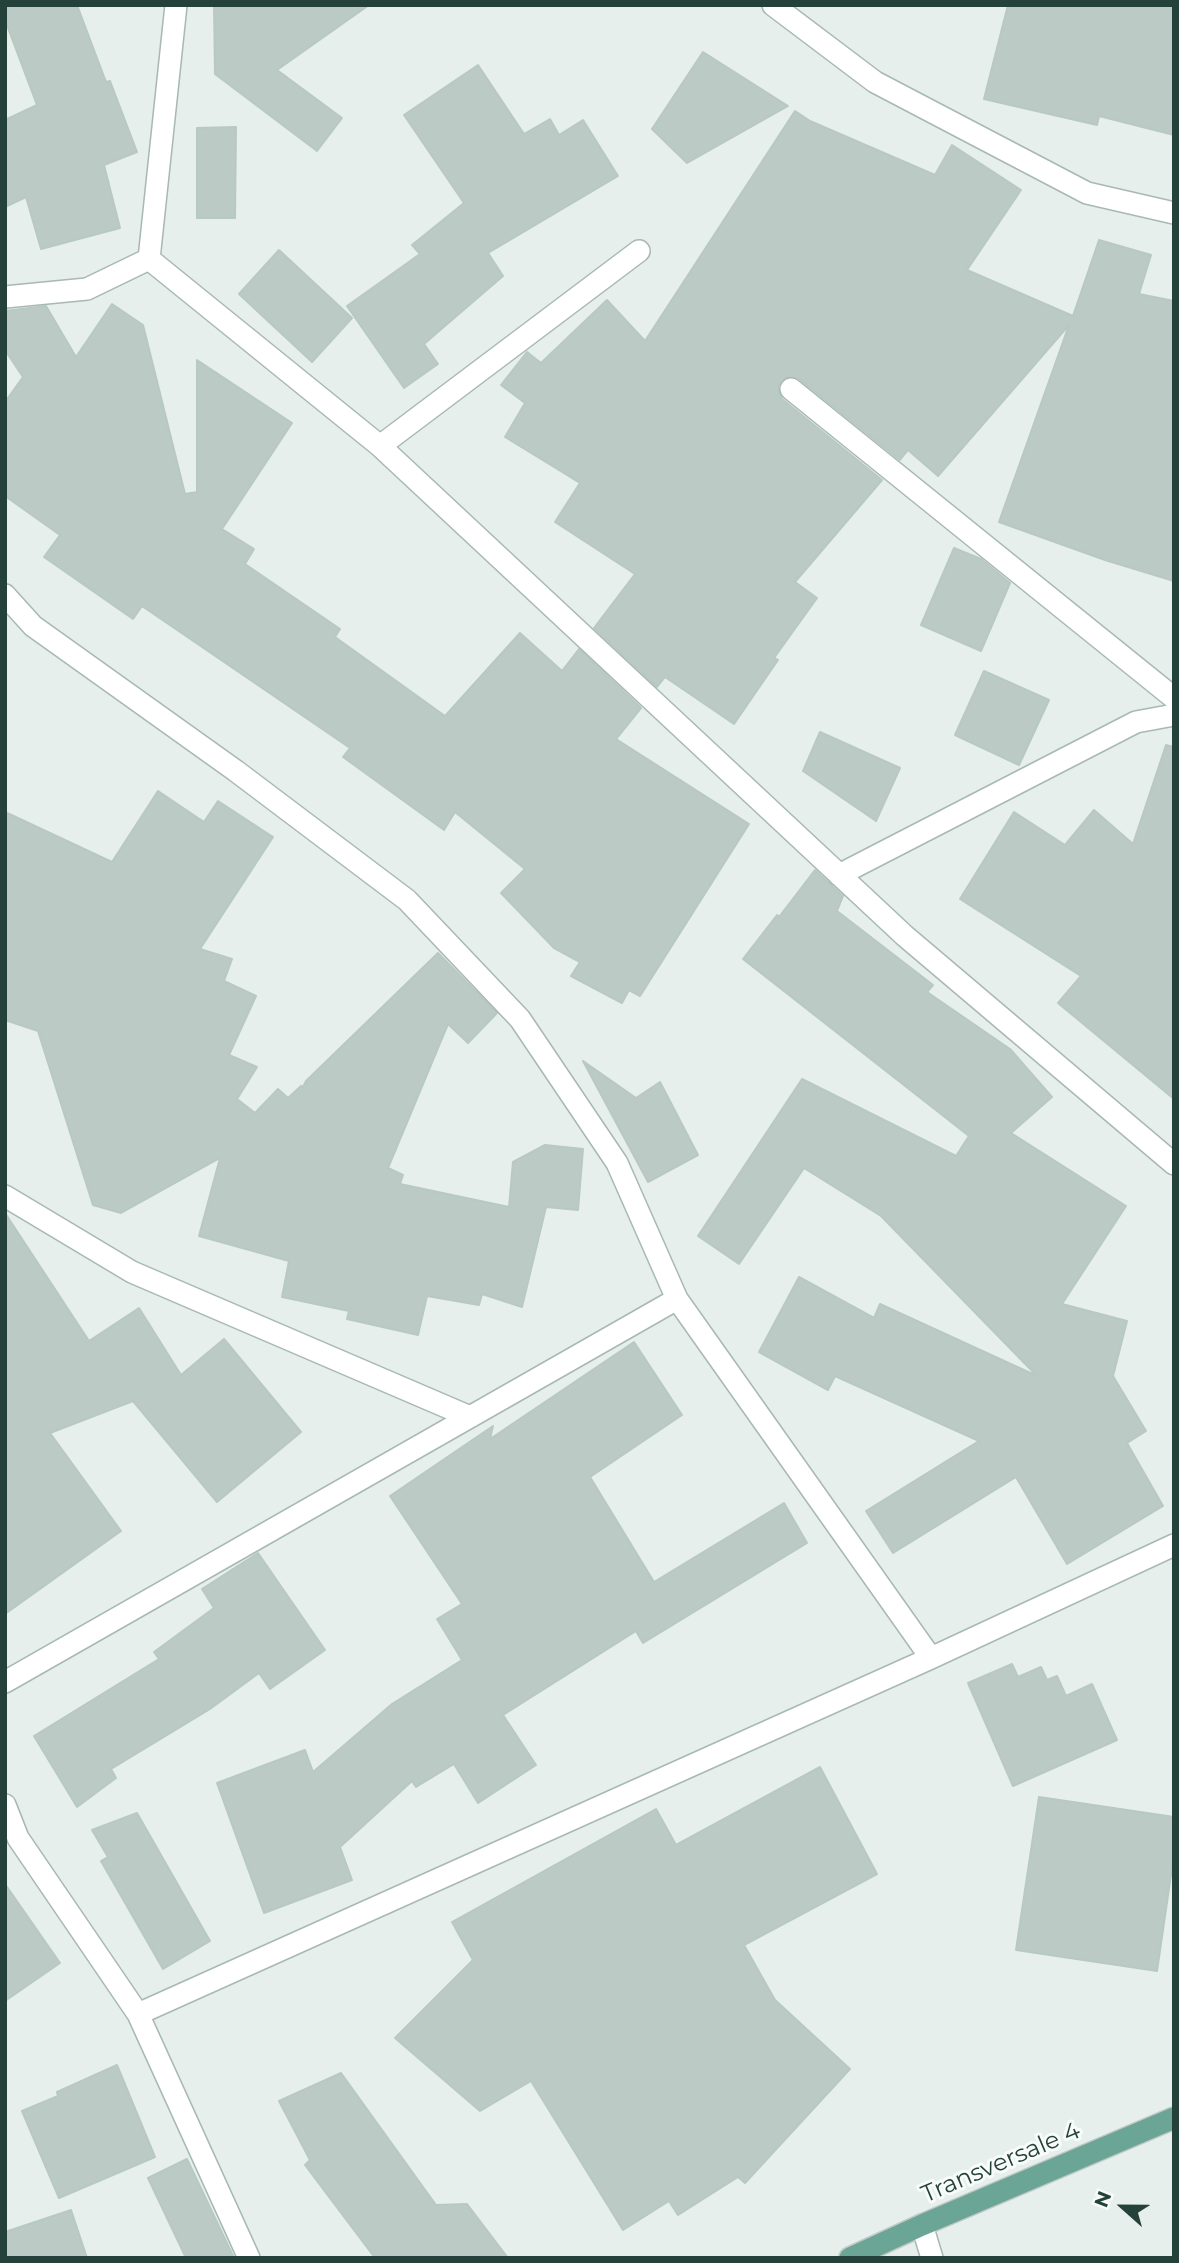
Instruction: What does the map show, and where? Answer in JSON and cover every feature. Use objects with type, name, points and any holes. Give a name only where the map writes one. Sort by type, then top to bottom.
[{"type":"main road","name":"Transversale 4","points":[[850,2258],[1174,2118]]},
{"type":"street","points":[[149,260],[176,5]]},
{"type":"street","points":[[773,5],[874,82],[1075,187],[1087,193],[1174,213]]},
{"type":"street","points":[[380,446],[639,251]]},
{"type":"street","points":[[5,297],[87,289],[149,260]]},
{"type":"street","points":[[149,260],[380,446],[915,944],[1174,1164]]},
{"type":"street","points":[[792,389],[1174,698]]},
{"type":"street","points":[[5,595],[33,626],[407,900],[520,1019],[617,1163],[677,1299],[930,1658]]},
{"type":"street","points":[[839,875],[1136,722],[1174,715]]},
{"type":"street","points":[[5,1196],[132,1272],[470,1417]]},
{"type":"street","points":[[5,1682],[677,1299]]},
{"type":"street","points":[[138,2014],[930,1658],[1174,1545]]},
{"type":"street","points":[[5,1805],[12,1844],[138,2014],[249,2258]]},
{"type":"street","points":[[922,2225],[932,2258]]},
{"type":"building","points":[[5,5],[77,5],[106,82],[110,81],[137,152],[104,165],[120,228],[41,249],[26,197],[5,207],[5,120],[37,105],[5,20]]},
{"type":"building","points":[[214,5],[369,5],[277,70],[342,118],[317,151],[215,74]]},
{"type":"building","points":[[1008,5],[1174,5],[1174,135],[1099,116],[1097,125],[984,99]]},
{"type":"building","points":[[703,52],[788,106],[687,163],[652,129]]},
{"type":"building","points":[[478,65],[524,134],[550,119],[559,135],[583,120],[618,176],[488,253],[503,276],[424,344],[438,364],[404,388],[347,306],[420,254],[412,245],[464,203],[404,115]]},
{"type":"building","points":[[795,111],[810,121],[935,175],[952,145],[1021,190],[967,270],[1073,316],[1099,240],[1151,255],[1139,294],[1174,301],[1174,581],[1105,560],[999,522],[1069,325],[938,476],[908,450],[900,460],[799,379],[787,377],[778,386],[782,399],[882,480],[795,582],[817,598],[774,658],[778,660],[734,724],[665,677],[657,687],[594,628],[635,574],[555,522],[580,483],[505,437],[525,403],[501,385],[527,352],[541,363],[607,300],[645,341]]},
{"type":"building","points":[[236,127],[235,218],[197,218],[197,128]]},
{"type":"building","points":[[279,250],[352,318],[312,362],[239,294]]},
{"type":"building","points":[[112,304],[143,325],[185,494],[197,492],[197,360],[292,423],[222,529],[254,549],[245,564],[340,629],[335,637],[445,716],[520,633],[562,671],[579,649],[641,708],[616,739],[749,824],[640,996],[629,990],[622,1003],[571,976],[580,962],[554,948],[501,893],[525,869],[455,812],[444,830],[343,757],[350,748],[142,606],[133,619],[44,557],[60,535],[5,496],[5,402],[23,377],[5,350],[5,311],[46,306],[76,357]]},
{"type":"building","points":[[954,548],[981,559],[1010,583],[981,651],[921,625]]},
{"type":"building","points":[[984,671],[1049,700],[1019,765],[955,735]]},
{"type":"building","points":[[820,732],[900,768],[876,821],[803,771]]},
{"type":"building","points":[[1166,745],[1174,747],[1174,1099],[1058,1003],[1081,976],[960,899],[1014,812],[1065,845],[1094,810],[1133,844]]},
{"type":"building","points":[[158,791],[204,822],[218,801],[273,837],[200,949],[232,959],[224,981],[256,996],[229,1055],[257,1067],[237,1099],[255,1113],[278,1089],[288,1098],[303,1087],[306,1081],[438,953],[497,1013],[468,1043],[448,1024],[388,1168],[403,1175],[400,1184],[509,1207],[513,1162],[545,1145],[583,1149],[578,1210],[546,1207],[522,1307],[482,1294],[479,1305],[427,1296],[418,1335],[347,1319],[349,1311],[282,1297],[289,1261],[199,1236],[220,1158],[121,1213],[93,1205],[38,1031],[5,1020],[5,812],[112,862]]},
{"type":"building","points":[[815,870],[843,896],[837,911],[933,985],[927,992],[1010,1049],[1052,1097],[1011,1133],[1126,1206],[1062,1304],[1127,1321],[1113,1376],[1146,1431],[1127,1443],[1163,1506],[1067,1564],[1016,1477],[893,1553],[866,1511],[979,1441],[835,1376],[828,1390],[759,1352],[799,1277],[874,1318],[880,1304],[1037,1376],[881,1216],[804,1168],[739,1264],[698,1236],[802,1079],[956,1156],[969,1136],[743,959]]},
{"type":"building","points":[[583,1061],[636,1098],[660,1082],[698,1155],[648,1182]]},
{"type":"building","points":[[5,1213],[89,1341],[139,1308],[181,1375],[224,1339],[301,1432],[217,1502],[133,1401],[50,1433],[121,1531],[5,1614]]},
{"type":"building","points":[[634,1342],[682,1415],[590,1477],[654,1582],[784,1503],[807,1543],[643,1643],[636,1631],[503,1715],[536,1765],[478,1803],[454,1764],[416,1787],[412,1781],[340,1847],[352,1880],[264,1913],[217,1783],[305,1750],[313,1772],[392,1704],[462,1660],[437,1619],[462,1604],[390,1496],[493,1426],[490,1439]]},
{"type":"building","points":[[258,1553],[325,1650],[270,1689],[259,1673],[210,1709],[111,1769],[116,1778],[77,1807],[34,1736],[159,1659],[154,1652],[214,1608],[202,1589]]},
{"type":"building","points":[[1012,1664],[1018,1677],[1041,1667],[1047,1680],[1057,1676],[1066,1696],[1092,1684],[1117,1740],[1013,1786],[968,1683]]},
{"type":"building","points":[[820,1767],[877,1874],[744,1945],[775,2000],[850,2069],[745,2183],[738,2177],[678,2215],[669,2201],[623,2230],[531,2081],[480,2111],[395,2038],[473,1960],[452,1922],[656,1809],[676,1845]]},
{"type":"building","points":[[1039,1797],[1174,1817],[1174,1854],[1157,1971],[1016,1950]]},
{"type":"building","points":[[137,1813],[210,1941],[163,1969],[101,1861],[108,1857],[92,1830]]},
{"type":"building","points":[[5,1884],[60,1963],[5,2001]]},
{"type":"building","points":[[117,2065],[155,2157],[59,2198],[22,2111],[58,2096],[57,2092]]},
{"type":"building","points":[[341,2073],[436,2205],[467,2204],[508,2258],[375,2258],[305,2165],[310,2160],[279,2101]]},
{"type":"building","points":[[187,2159],[234,2258],[186,2258],[148,2178]]},
{"type":"building","points":[[71,2210],[87,2258],[5,2258],[5,2232]]}]
